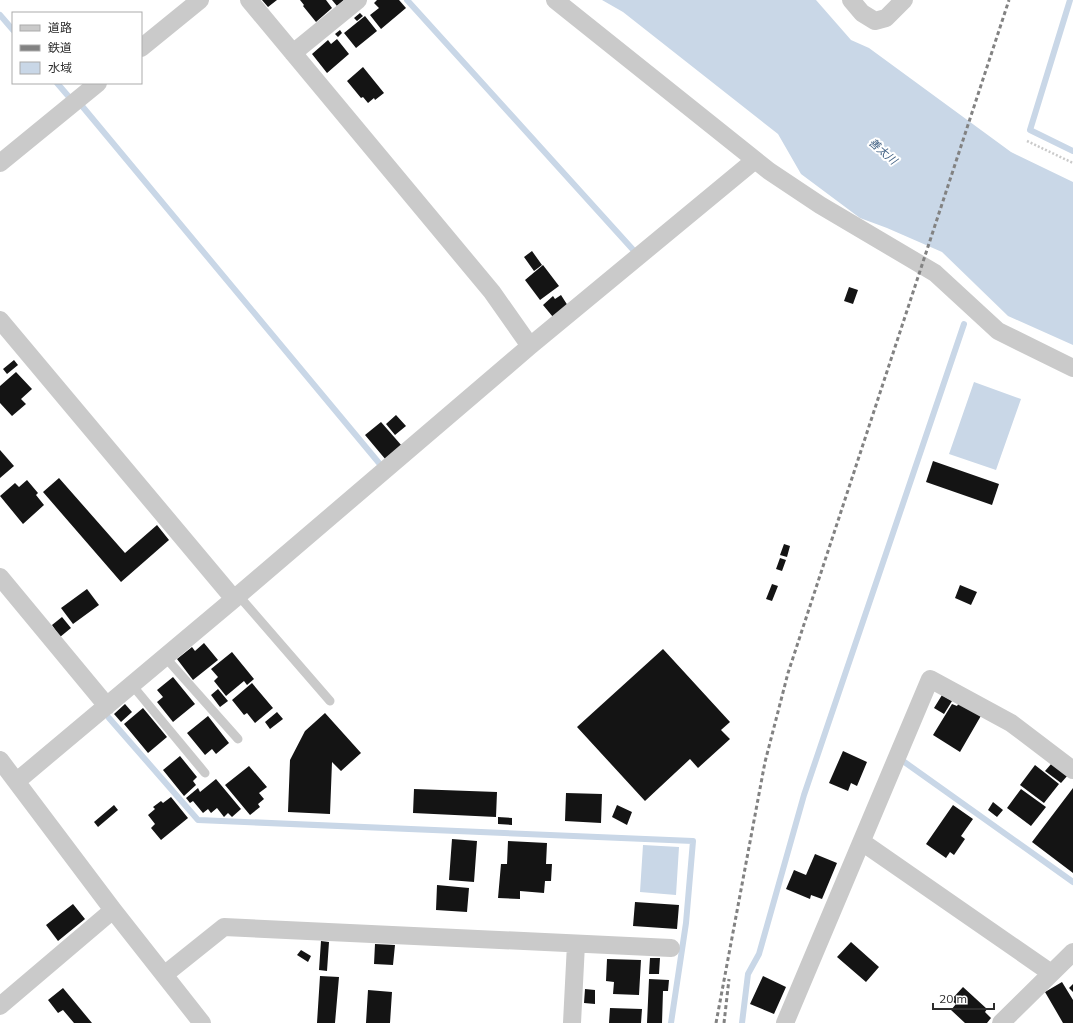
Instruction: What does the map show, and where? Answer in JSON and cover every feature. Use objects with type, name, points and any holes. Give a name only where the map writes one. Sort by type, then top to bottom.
[{"type":"street","points":[[142,47],[200,0]]},
{"type":"street","points":[[249,0],[492,292],[530,346]]},
{"type":"street","points":[[293,53],[358,0]]},
{"type":"street","points":[[555,0],[755,160],[820,205],[935,273],[998,331],[1073,368]]},
{"type":"street","points":[[851,0],[862,13],[875,21],[886,18],[904,0]]},
{"type":"street","points":[[0,163],[97,84]]},
{"type":"street","points":[[17,781],[236,597],[530,346],[755,160]]},
{"type":"street","points":[[0,320],[236,597]]},
{"type":"street","points":[[0,577],[107,706]]},
{"type":"street","points":[[785,1023],[930,679],[1011,723],[1073,770]]},
{"type":"street","points":[[0,760],[113,910],[202,1023]]},
{"type":"street","points":[[862,842],[1051,973]]},
{"type":"street","points":[[0,1006],[113,910]]},
{"type":"street","points":[[164,975],[224,927],[671,948]]},
{"type":"street","points":[[572,1023],[576,944]]},
{"type":"street","points":[[1001,1023],[1073,952]]},
{"type":"lane","points":[[236,597],[330,701]]},
{"type":"lane","points":[[165,657],[238,739]]},
{"type":"lane","points":[[132,685],[205,773]]},
{"type":"path","points":[[1027,141],[1073,163]]},
{"type":"water","name":"善太川","points":[[602,0],[816,0],[851,40],[869,48],[1011,152],[1073,182],[1073,345],[1008,316],[942,252],[860,218],[801,174],[778,134],[623,12]]},
{"type":"water","points":[[974,382],[1021,399],[996,470],[949,454]]},
{"type":"water","points":[[643,845],[679,847],[676,895],[640,892]]},
{"type":"building","points":[[262,0],[277,0],[268,7]]},
{"type":"building","points":[[300,0],[326,0],[332,8],[316,22]]},
{"type":"building","points":[[332,0],[344,0],[337,6]]},
{"type":"building","points":[[377,0],[399,0],[406,8],[381,29],[370,15],[379,8],[374,3]]},
{"type":"building","points":[[360,13],[363,16],[357,21],[354,18]]},
{"type":"building","points":[[365,16],[377,31],[356,48],[344,33]]},
{"type":"building","points":[[340,30],[342,33],[338,37],[335,34]]},
{"type":"building","points":[[337,39],[349,54],[327,73],[312,54],[328,40],[331,44]]},
{"type":"building","points":[[363,67],[384,93],[368,103],[363,97],[361,98],[347,81]]},
{"type":"building","points":[[532,251],[542,265],[534,271],[524,257]]},
{"type":"building","points":[[543,265],[559,286],[540,300],[525,280]]},
{"type":"building","points":[[849,287],[858,290],[853,304],[844,301]]},
{"type":"building","points":[[561,295],[568,306],[553,317],[543,305],[553,296],[555,299]]},
{"type":"building","points":[[14,360],[18,365],[7,374],[3,369]]},
{"type":"building","points":[[16,372],[32,389],[21,399],[26,404],[12,416],[0,403],[0,386]]},
{"type":"building","points":[[396,415],[406,426],[395,435],[386,424]]},
{"type":"building","points":[[381,422],[402,446],[386,460],[365,435]]},
{"type":"building","points":[[0,450],[14,466],[0,478]]},
{"type":"building","points":[[933,461],[999,484],[992,505],[926,482]]},
{"type":"building","points":[[59,478],[125,553],[157,525],[169,540],[121,582],[43,492]]},
{"type":"building","points":[[27,480],[38,493],[36,495],[44,505],[23,524],[0,496],[15,483],[19,487]]},
{"type":"building","points":[[784,544],[790,546],[787,557],[780,555]]},
{"type":"building","points":[[780,558],[786,560],[782,571],[776,569]]},
{"type":"building","points":[[772,584],[778,586],[772,601],[766,599]]},
{"type":"building","points":[[960,585],[977,592],[971,605],[955,598]]},
{"type":"building","points":[[87,589],[99,605],[73,624],[61,608]]},
{"type":"building","points":[[62,617],[71,628],[60,637],[52,625]]},
{"type":"building","points":[[204,643],[218,660],[193,680],[177,659],[192,647],[195,651]]},
{"type":"building","points":[[663,649],[730,722],[721,730],[730,739],[698,768],[690,759],[645,801],[577,727]]},
{"type":"building","points":[[232,652],[254,679],[247,685],[244,681],[226,696],[214,681],[218,677],[211,669]]},
{"type":"building","points":[[173,677],[195,704],[173,722],[157,702],[163,697],[157,690]]},
{"type":"building","points":[[252,683],[273,708],[255,723],[247,713],[244,715],[232,700]]},
{"type":"building","points":[[218,689],[228,701],[220,707],[211,695]]},
{"type":"building","points":[[942,695],[952,701],[944,714],[934,708]]},
{"type":"building","points":[[960,701],[982,714],[960,752],[933,735],[952,704],[957,706]]},
{"type":"building","points":[[125,704],[132,712],[121,722],[114,714]]},
{"type":"building","points":[[143,708],[167,737],[148,753],[124,724]]},
{"type":"building","points":[[277,712],[283,719],[270,729],[265,722]]},
{"type":"building","points":[[325,713],[361,753],[341,771],[332,762],[330,814],[288,812],[290,760],[305,731]]},
{"type":"building","points":[[208,716],[229,743],[216,754],[212,749],[205,755],[187,733]]},
{"type":"building","points":[[843,751],[867,762],[857,786],[851,783],[848,791],[829,783]]},
{"type":"building","points":[[180,756],[197,777],[193,781],[196,785],[184,796],[163,770]]},
{"type":"building","points":[[1052,763],[1068,775],[1061,783],[1045,771]]},
{"type":"building","points":[[1035,765],[1059,784],[1044,803],[1020,785]]},
{"type":"building","points":[[249,766],[267,787],[259,793],[264,799],[258,804],[260,807],[250,815],[225,785]]},
{"type":"building","points":[[216,779],[241,809],[232,817],[228,813],[224,817],[217,808],[211,813],[208,809],[203,813],[193,801],[190,803],[186,798],[198,788],[200,792]]},
{"type":"building","points":[[1073,788],[1073,873],[1032,842]]},
{"type":"building","points":[[414,789],[497,792],[496,817],[413,813]]},
{"type":"building","points":[[1021,789],[1046,807],[1031,826],[1007,808]]},
{"type":"building","points":[[566,793],[602,794],[601,823],[565,821]]},
{"type":"building","points":[[171,797],[188,818],[161,840],[151,828],[155,824],[148,815],[155,809],[153,807],[161,801],[163,803]]},
{"type":"building","points":[[993,802],[1003,810],[997,817],[988,810]]},
{"type":"building","points":[[114,805],[118,810],[98,827],[94,822]]},
{"type":"building","points":[[617,805],[632,812],[627,825],[612,817]]},
{"type":"building","points":[[953,805],[973,819],[961,836],[965,839],[954,855],[950,852],[946,858],[926,844]]},
{"type":"building","points":[[498,817],[512,818],[512,825],[498,824]]},
{"type":"building","points":[[452,839],[477,841],[474,882],[449,880]]},
{"type":"building","points":[[508,841],[547,843],[546,864],[552,864],[551,881],[545,881],[544,893],[520,891],[520,899],[498,898],[501,864],[507,864]]},
{"type":"building","points":[[815,854],[837,863],[822,899],[811,895],[810,899],[786,889],[794,870],[806,875]]},
{"type":"building","points":[[437,885],[469,888],[467,912],[436,910]]},
{"type":"building","points":[[635,902],[679,905],[677,929],[633,926]]},
{"type":"building","points":[[73,904],[85,919],[58,941],[46,925]]},
{"type":"building","points":[[321,941],[329,942],[327,971],[319,970]]},
{"type":"building","points":[[851,942],[879,967],[866,982],[837,957]]},
{"type":"building","points":[[375,944],[395,945],[393,965],[374,964]]},
{"type":"building","points":[[301,950],[311,956],[308,962],[297,955]]},
{"type":"building","points":[[650,958],[660,958],[659,974],[649,974]]},
{"type":"building","points":[[607,959],[641,960],[639,995],[613,994],[614,982],[606,981]]},
{"type":"building","points":[[320,976],[339,977],[335,1023],[317,1023]]},
{"type":"building","points":[[763,976],[786,987],[774,1014],[750,1004]]},
{"type":"building","points":[[649,979],[669,980],[668,991],[663,991],[662,1023],[647,1023]]},
{"type":"building","points":[[1062,982],[1073,1000],[1073,1023],[1063,1023],[1045,992]]},
{"type":"building","points":[[1073,984],[1073,992],[1069,988]]},
{"type":"building","points":[[963,987],[987,1009],[985,1012],[991,1018],[987,1023],[965,1023],[951,1010],[956,1004],[951,1000]]},
{"type":"building","points":[[63,988],[92,1023],[74,1023],[63,1010],[58,1013],[48,1000]]},
{"type":"building","points":[[585,989],[595,990],[595,1004],[584,1003]]},
{"type":"building","points":[[368,990],[392,992],[390,1023],[366,1023]]},
{"type":"building","points":[[610,1008],[642,1009],[641,1023],[609,1023]]},
{"type":"waterway","points":[[407,0],[636,253]]},
{"type":"waterway","points":[[1070,0],[1030,130],[1073,151]]},
{"type":"waterway","points":[[0,15],[12,29]]},
{"type":"waterway","points":[[58,84],[69,97]]},
{"type":"waterway","points":[[82,106],[379,463]]},
{"type":"waterway","points":[[742,1023],[748,974],[759,954],[804,795],[964,324]]},
{"type":"waterway","points":[[109,718],[198,820],[693,841],[686,923],[671,1023]]},
{"type":"waterway","points":[[903,761],[1073,882]]},
{"type":"railway","points":[[716,1023],[765,762],[788,673],[1009,0]]},
{"type":"railway","points":[[724,1023],[729,979]]}]
